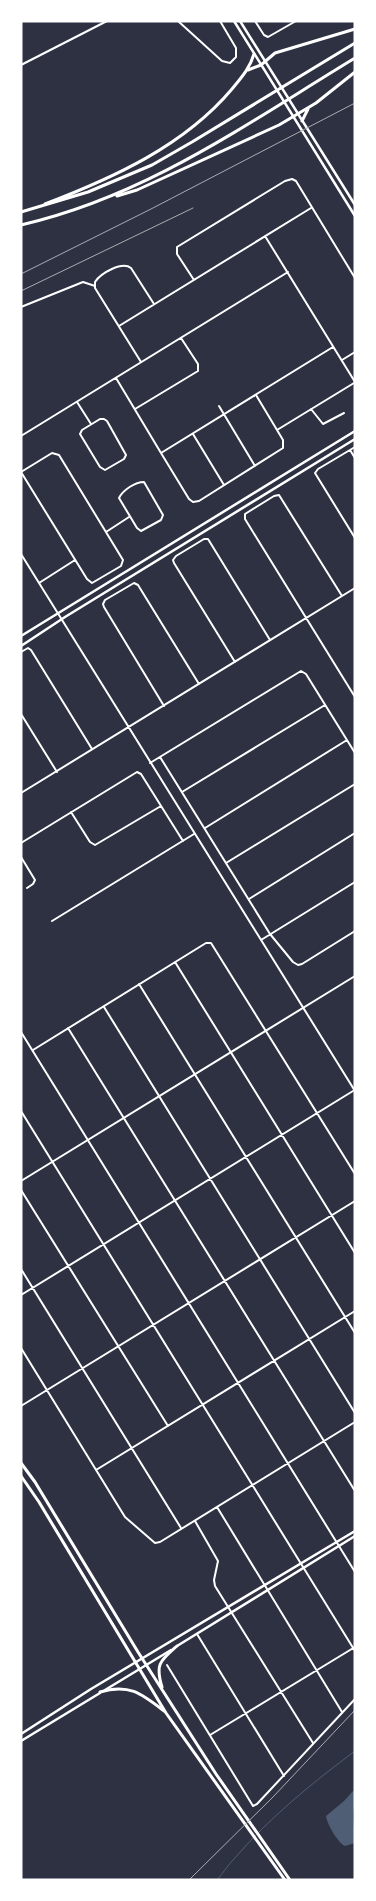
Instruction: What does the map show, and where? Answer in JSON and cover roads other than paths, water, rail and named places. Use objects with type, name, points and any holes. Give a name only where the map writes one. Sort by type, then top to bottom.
[{"type":"highway","points":[[247,71],[266,62],[275,53],[355,29]]},
{"type":"highway","points":[[21,212],[91,191],[158,162],[355,43]]},
{"type":"highway","points":[[28,210],[77,192],[110,177],[166,145],[209,114],[247,71],[254,54]]},
{"type":"highway","points":[[107,199],[184,162],[355,58]]},
{"type":"highway","points":[[21,225],[137,190],[279,125],[308,108],[355,72]]},
{"type":"highway","points":[[303,122],[308,108]]},
{"type":"highway","points":[[21,1463],[35,1482],[142,1659],[216,1774],[290,1880]]},
{"type":"highway","points":[[21,1476],[166,1713],[285,1880]]},
{"type":"highway","points":[[164,1692],[159,1676],[159,1666],[163,1659],[177,1646]]},
{"type":"highway","points":[[100,1692],[116,1688],[132,1690],[166,1713]]},
{"type":"main road","points":[[234,21],[355,216]]},
{"type":"main road","points":[[240,21],[355,205]]},
{"type":"main road","points":[[21,636],[355,431]]},
{"type":"main road","points":[[21,646],[355,439]]},
{"type":"main road","points":[[21,1734],[134,1663],[355,1531]]},
{"type":"main road","points":[[21,1740],[355,1536]]},
{"type":"street","points":[[21,65],[107,21]]},
{"type":"street","points":[[178,21],[222,61],[230,63],[236,57],[237,51],[220,21]]},
{"type":"street","points":[[255,21],[265,36],[270,37],[296,21]]},
{"type":"street","points":[[194,280],[176,251],[178,247],[289,179],[296,181],[355,278]]},
{"type":"street","points":[[119,326],[312,208]]},
{"type":"street","points":[[265,236],[355,382],[277,430]]},
{"type":"street","points":[[95,286],[98,277],[120,266],[128,265],[154,304]]},
{"type":"street","points":[[21,436],[288,272]]},
{"type":"street","points":[[21,307],[83,282],[95,286],[141,362]]},
{"type":"street","points":[[136,410],[198,371],[198,364],[181,338]]},
{"type":"street","points":[[161,453],[333,347]]},
{"type":"street","points":[[341,360],[355,352]]},
{"type":"street","points":[[116,378],[191,501],[199,501],[283,448],[284,442],[255,395]]},
{"type":"street","points":[[77,402],[91,424]]},
{"type":"street","points":[[219,406],[256,466]]},
{"type":"street","points":[[311,409],[323,424],[344,413]]},
{"type":"street","points":[[100,419],[106,420],[126,452],[124,459],[105,470],[100,467],[81,436],[82,430],[91,424],[100,419]]},
{"type":"street","points":[[192,433],[224,485]]},
{"type":"street","points":[[355,447],[316,472],[355,538]]},
{"type":"street","points":[[350,450],[355,458]]},
{"type":"street","points":[[52,453],[57,454],[106,532],[123,562],[121,566],[90,583],[21,472],[52,453]]},
{"type":"street","points":[[144,482],[162,512],[163,517],[147,529],[141,531],[130,516],[120,500],[120,496],[138,483],[144,482]]},
{"type":"street","points":[[342,596],[280,496],[278,495],[245,514],[244,517],[355,697]]},
{"type":"street","points":[[106,532],[130,516]]},
{"type":"street","points":[[235,662],[173,562],[176,556],[206,538],[210,541],[270,640]]},
{"type":"street","points":[[21,554],[354,1091],[21,1296]]},
{"type":"street","points":[[39,583],[76,560]]},
{"type":"street","points":[[164,706],[103,606],[105,600],[134,584],[138,585],[199,684]]},
{"type":"street","points":[[21,793],[355,588]]},
{"type":"street","points":[[21,652],[28,648],[31,650],[92,749]]},
{"type":"street","points":[[150,763],[301,671],[306,674],[355,753]]},
{"type":"street","points":[[182,792],[325,705]]},
{"type":"street","points":[[21,714],[57,772]]},
{"type":"street","points":[[205,828],[347,740]]},
{"type":"street","points":[[160,757],[270,934],[293,962],[298,965],[355,931]]},
{"type":"street","points":[[21,843],[137,772],[141,774],[183,841]]},
{"type":"street","points":[[226,864],[355,784]]},
{"type":"street","points":[[71,812],[93,845],[100,843],[161,806]]},
{"type":"street","points":[[249,899],[355,833]]},
{"type":"street","points":[[52,921],[195,834]]},
{"type":"street","points":[[21,857],[35,880],[27,888]]},
{"type":"street","points":[[261,940],[355,882]]},
{"type":"street","points":[[32,1050],[210,942],[355,1174]]},
{"type":"street","points":[[175,962],[355,1253]]},
{"type":"street","points":[[21,1181],[355,976]]},
{"type":"street","points":[[139,984],[355,1333]]},
{"type":"street","points":[[104,1006],[355,1413]]},
{"type":"street","points":[[68,1028],[355,1491]]},
{"type":"street","points":[[21,1032],[355,1572]]},
{"type":"street","points":[[21,1111],[354,1649],[210,1735]]},
{"type":"street","points":[[21,1190],[168,1426]]},
{"type":"street","points":[[21,1406],[355,1201]]},
{"type":"street","points":[[21,1269],[181,1528]]},
{"type":"street","points":[[96,1470],[355,1311]]},
{"type":"street","points":[[21,1348],[127,1520],[155,1543],[160,1542],[355,1422]]},
{"type":"street","points":[[217,1506],[342,1712]]},
{"type":"street","points":[[194,1520],[218,1558],[214,1580],[215,1586],[313,1743]]},
{"type":"street","points":[[197,1634],[284,1776]]},
{"type":"street","points":[[167,1665],[251,1804],[254,1806],[355,1699]]},
{"type":"water","points":[[353,1791],[355,1792],[353,1816],[355,1843],[345,1846],[333,1833],[326,1816]]},
{"type":"waterway","points":[[217,1880],[247,1844],[276,1815],[355,1751]]},
{"type":"railway","points":[[21,274],[355,103]]},
{"type":"railway","points":[[21,291],[193,208]]},
{"type":"railway","points":[[189,1880],[272,1798],[355,1710]]}]
